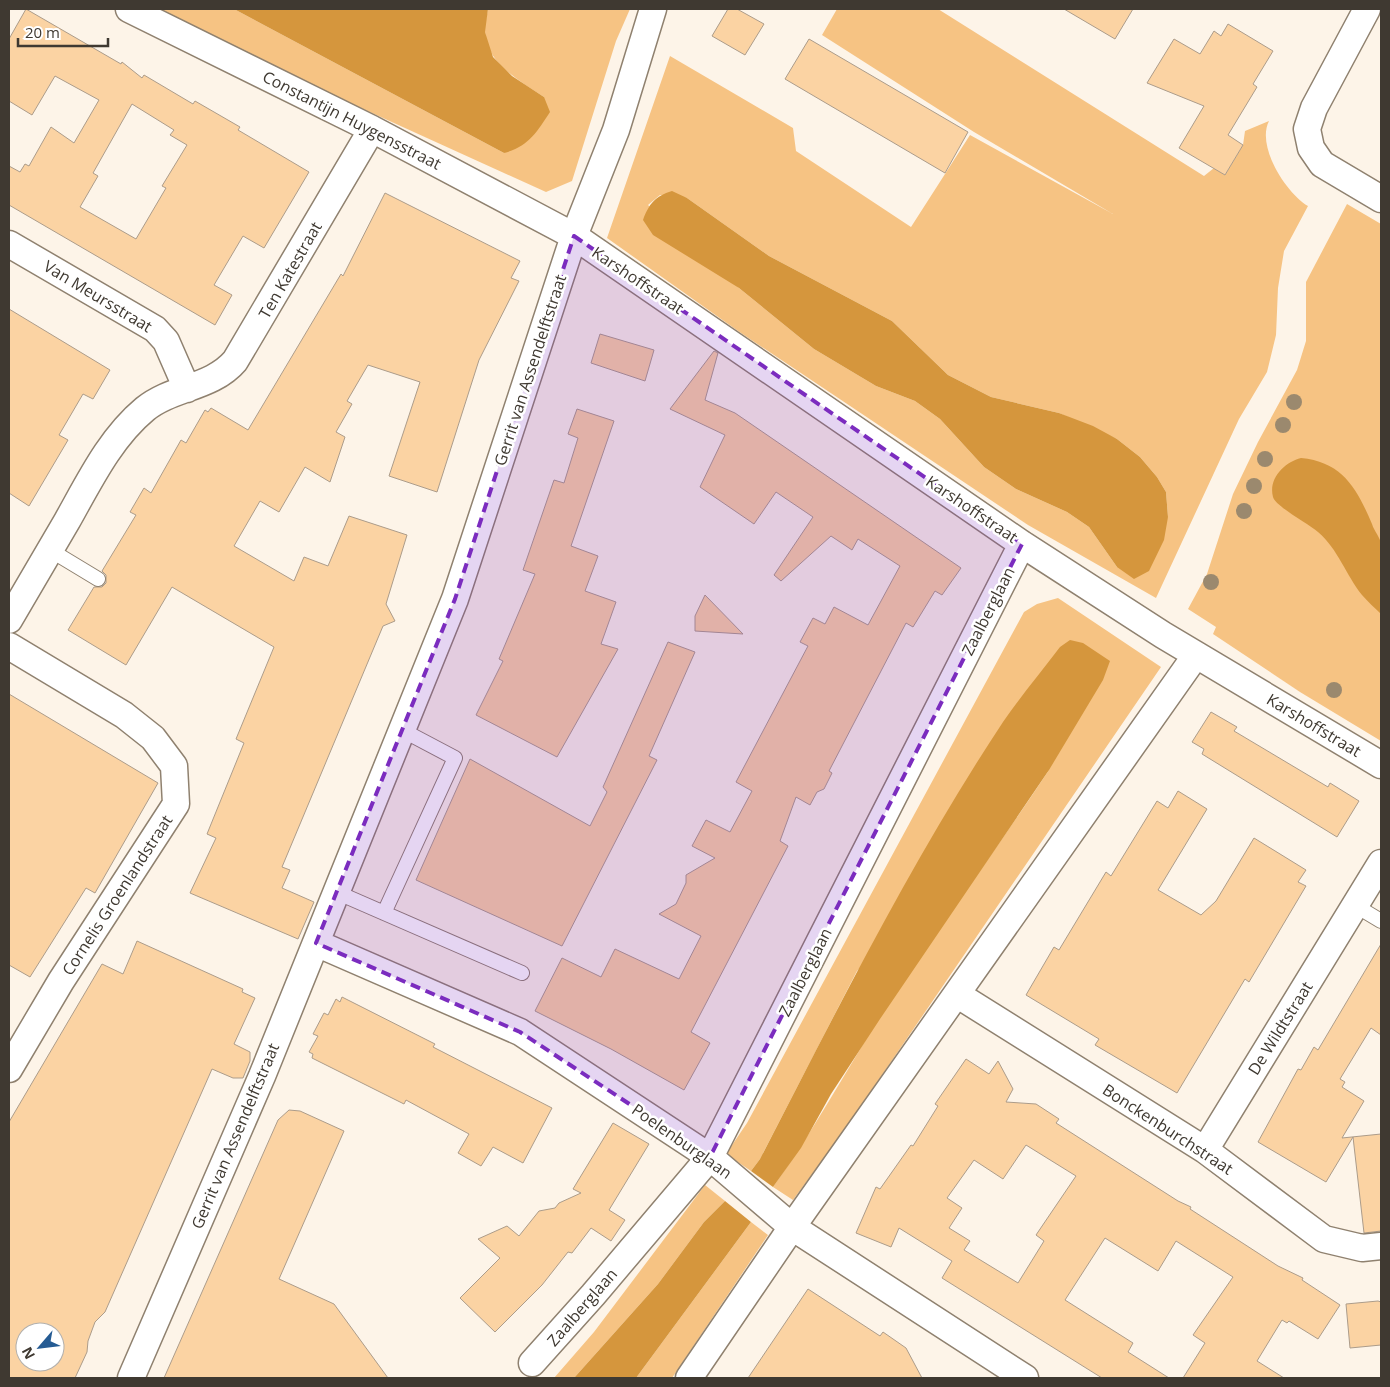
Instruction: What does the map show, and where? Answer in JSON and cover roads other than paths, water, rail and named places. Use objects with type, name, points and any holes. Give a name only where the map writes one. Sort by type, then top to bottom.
[{"type":"street","name":"Constantijn Huygensstraat","points":[[129,9],[372,129],[574,236]]},
{"type":"street","name":"Gerrit van Assendelftstraat","points":[[131,1378],[262,1076],[455,600],[574,236],[616,130],[653,9]]},
{"type":"street","points":[[1367,9],[1314,108],[1307,129],[1311,148],[1322,164],[1381,199]]},
{"type":"street","name":"Ten Katestraat","points":[[187,389],[218,376],[235,361],[372,129]]},
{"type":"street","name":"Karshoffstraat","points":[[574,236],[1022,544],[1196,655],[1381,765]]},
{"type":"street","name":"Van Meursstraat","points":[[10,249],[156,329],[166,341],[187,389]]},
{"type":"street","points":[[9,620],[100,463],[124,430],[146,408],[187,389]]},
{"type":"street","name":"Zaalberglaan","points":[[532,1363],[594,1295],[710,1157],[1022,544]]},
{"type":"street","name":"Cornelis Groenlandstraat","points":[[9,646],[124,715],[153,738],[174,766],[176,804],[61,980],[9,1068]]},
{"type":"street","points":[[689,1378],[792,1227],[958,995],[1196,655]]},
{"type":"street","name":"De Wildtstraat","points":[[1205,1150],[1381,863]]},
{"type":"street","name":"Poelenburglaan","points":[[316,943],[520,1032],[710,1157],[792,1227],[1026,1378]]},
{"type":"street","name":"Bonckenburchstraat","points":[[958,995],[1205,1150],[1324,1239],[1362,1248],[1381,1246]]},
{"type":"lane","points":[[50,550],[98,579]]},
{"type":"lane","points":[[384,913],[455,758],[402,730]]},
{"type":"lane","points":[[336,892],[522,973]]},
{"type":"lane","points":[[1356,906],[1381,921]]}]
